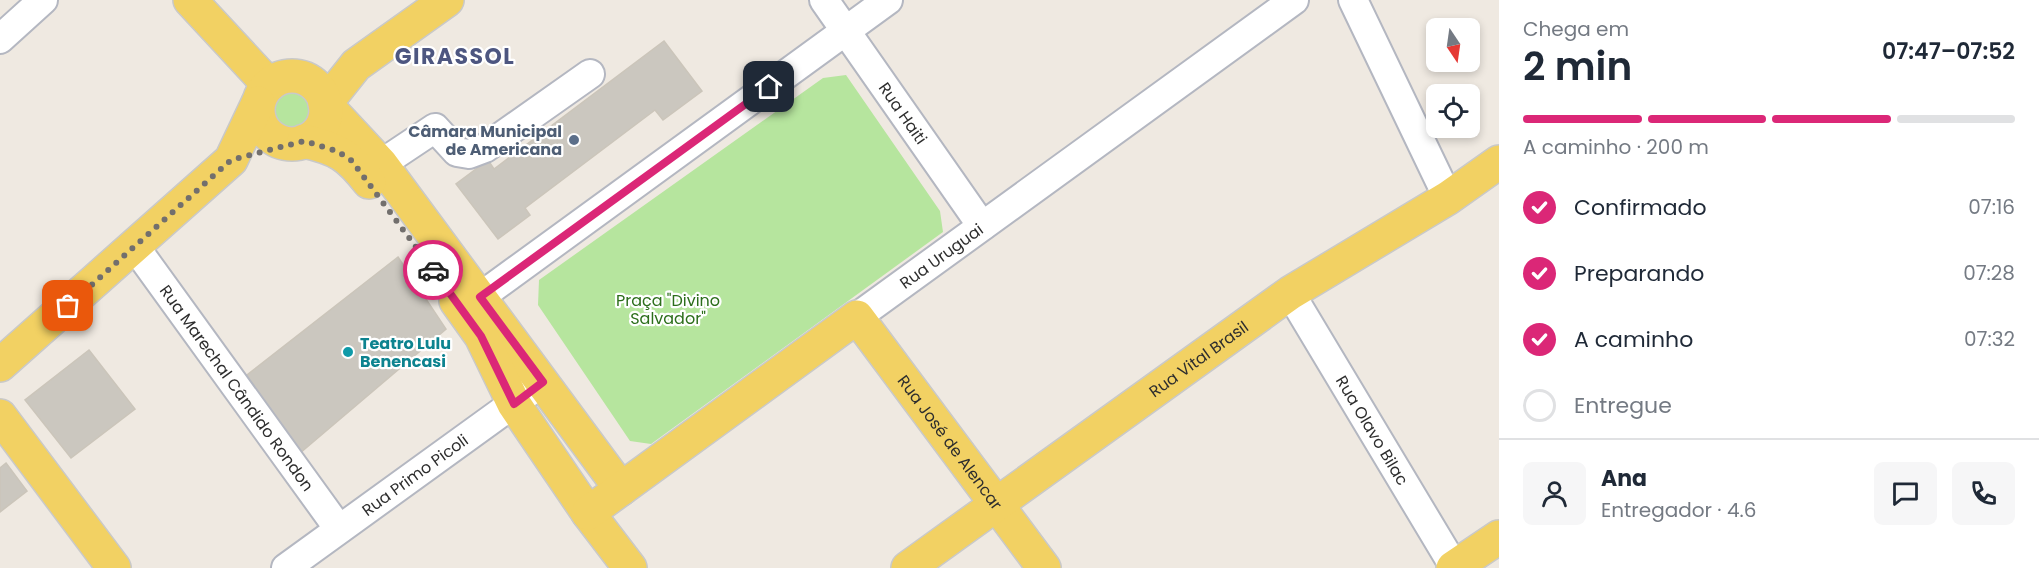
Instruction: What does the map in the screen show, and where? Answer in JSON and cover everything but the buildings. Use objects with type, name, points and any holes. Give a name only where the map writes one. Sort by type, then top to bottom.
[{"type":"main road","points":[[190,0],[274,88]]},
{"type":"main road","points":[[325,104],[356,64],[447,0]]},
{"type":"main road","points":[[356,64],[274,88],[258,113],[260,123],[274,139],[284,143],[299,143],[337,151],[352,161],[462,308],[481,336],[514,404],[588,513],[630,568]]},
{"type":"main road","points":[[231,160],[299,143],[319,129],[326,113],[325,104],[318,88],[312,82],[274,88]]},
{"type":"main road","points":[[0,365],[231,160],[274,88]]},
{"type":"main road","points":[[325,104],[381,164],[621,489]]},
{"type":"main road","name":"Rua Vital Brasil","points":[[908,568],[1290,293],[1448,198],[1499,162]]},
{"type":"main road","name":"Rua Uruguai","points":[[588,513],[857,317]]},
{"type":"main road","name":"Rua José de Alencar","points":[[857,317],[1044,568]]},
{"type":"main road","points":[[0,416],[114,568]]},
{"type":"main road","points":[[1454,568],[1499,537]]},
{"type":"street","points":[[0,39],[43,0]]},
{"type":"street","name":"Rua Haiti","points":[[824,0],[982,226]]},
{"type":"street","points":[[480,297],[888,0]]},
{"type":"street","name":"Rua Uruguai","points":[[857,317],[1294,0]]},
{"type":"street","points":[[1353,0],[1448,198]]},
{"type":"street","points":[[381,164],[435,128],[457,152],[469,154],[485,148],[590,74]]},
{"type":"street","name":"Rua Marechal Cândido Rondon","points":[[135,247],[339,529]]},
{"type":"street","name":"Rua Olavo Bilac","points":[[1290,293],[1454,568]]},
{"type":"street","name":"Rua Primo Picoli","points":[[286,568],[543,382]]},
{"type":"green space","name":"Praça \"Divino Salvador\"","points":[[846,75],[940,211],[943,232],[651,444],[630,441],[538,305],[539,280],[823,78]]},
{"type":"green space","points":[[291,90],[299,91],[305,96],[310,102],[310,118],[305,124],[299,129],[291,130],[283,129],[277,124],[272,118],[271,110],[272,102],[277,96],[283,91]]},
{"type":"way so far","points":[[68,306],[231,160],[304,141],[337,151],[352,161],[433,270]]},
{"type":"place","name":"Câmara Municipal de Americana","points":[[574,140]]},
{"type":"place","name":"Teatro Lulu Benencasi","points":[[348,352]]},
{"type":"district","name":"GIRASSOL","points":[[455,56]]},
{"type":"route","points":[[433,270],[481,336],[514,404],[543,382],[480,297],[769,87]]}]
